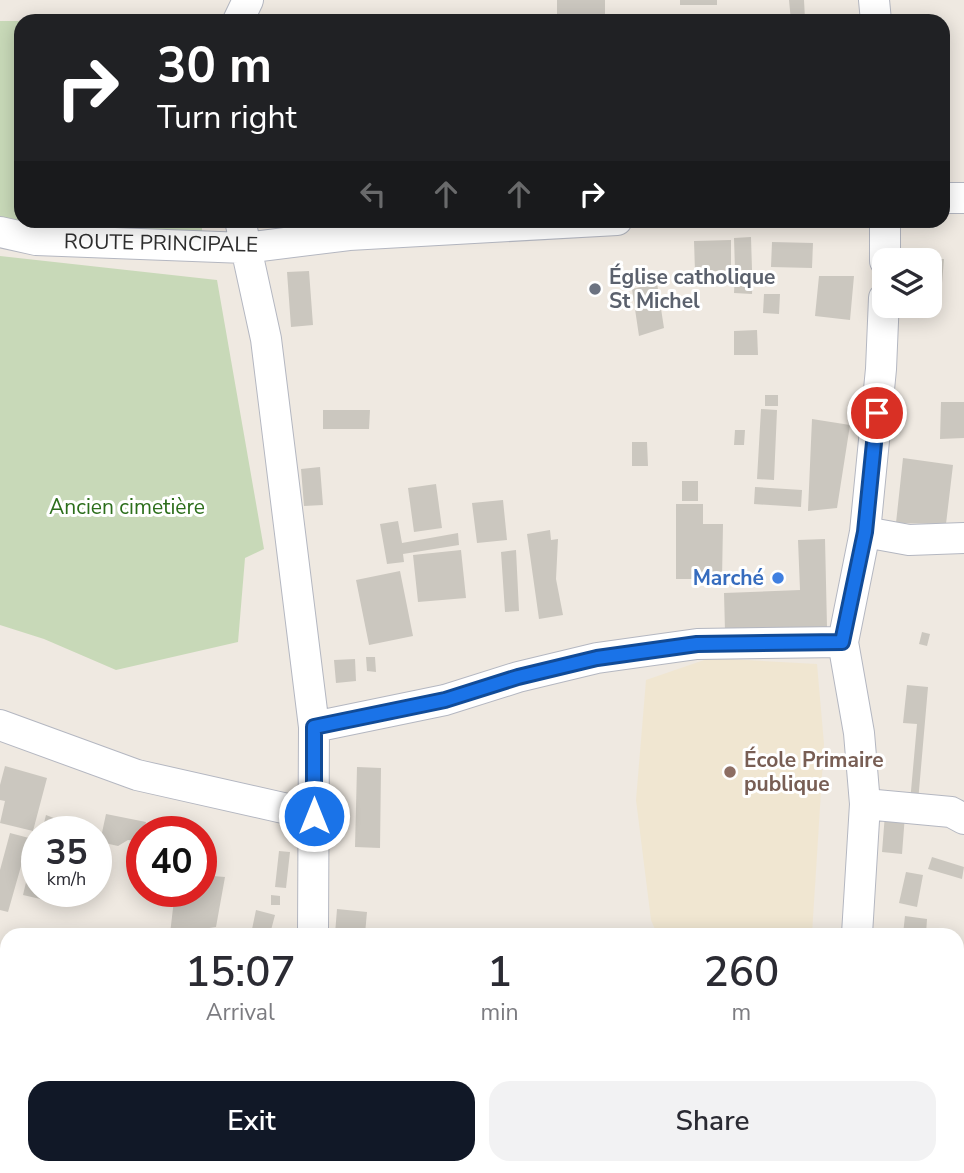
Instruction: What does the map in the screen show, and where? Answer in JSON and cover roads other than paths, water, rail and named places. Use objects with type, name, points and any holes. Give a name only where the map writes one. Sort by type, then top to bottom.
[{"type":"street","name":"ROUTE PRINCIPALE","points":[[0,232],[36,240],[349,234],[464,228]]},
{"type":"street","points":[[884,248],[885,228]]},
{"type":"street","points":[[242,234],[266,339],[314,727],[313,928]]},
{"type":"street","points":[[857,928],[865,804],[859,733],[842,642],[865,532],[881,369],[883,318]]},
{"type":"street","points":[[865,532],[909,540],[964,538]]},
{"type":"street","points":[[314,727],[445,700],[518,677],[597,658],[697,644],[842,642]]},
{"type":"street","points":[[0,724],[136,775],[314,816]]},
{"type":"street","points":[[865,804],[951,812],[964,819]]},
{"type":"place","name":"Église catholique St Michel","points":[[595,289]]},
{"type":"place","name":"Marché","points":[[778,578]]},
{"type":"place","name":"École Primaire publique","points":[[730,772]]},
{"type":"park label","name":"Ancien cimetière","points":[[127,507]]}]
